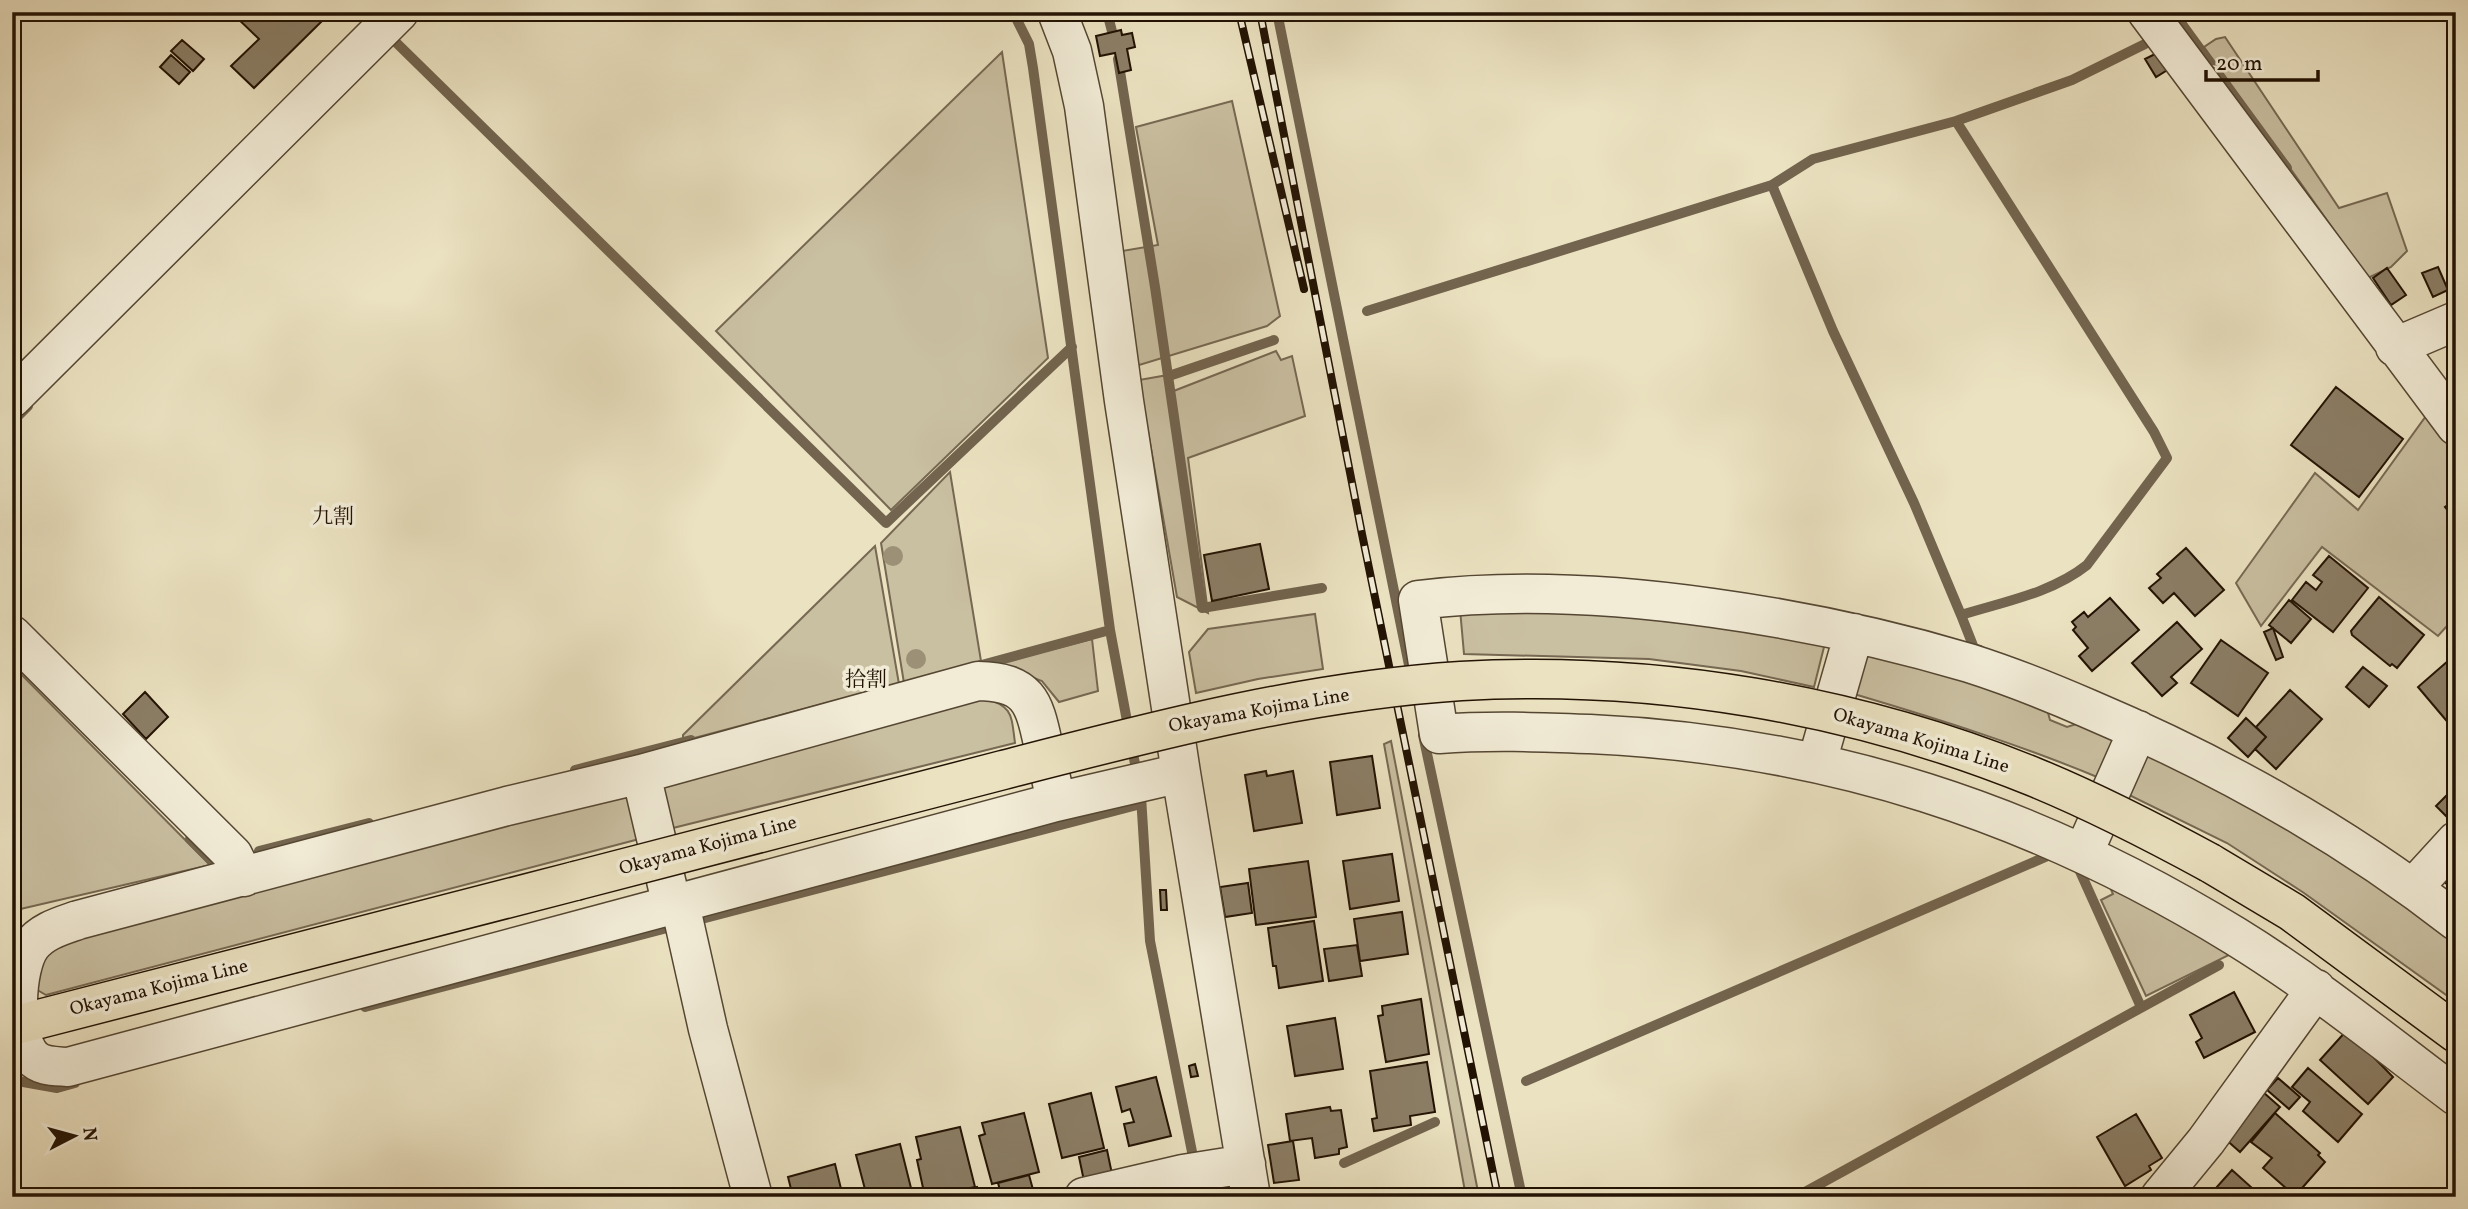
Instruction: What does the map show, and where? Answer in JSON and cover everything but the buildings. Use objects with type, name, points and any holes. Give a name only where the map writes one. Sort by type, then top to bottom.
[{"type":"main road","name":"Okayama Kojima Line","points":[[15,1026],[1149,732],[1247,710],[1328,697],[1458,681],[1535,679],[1670,687],[1757,698],[1822,710],[1898,729],[2034,777],[2152,831],[2292,912],[2456,1034]]},
{"type":"street","points":[[1057,12],[1072,51],[1084,106],[1124,401],[1154,779],[1224,1175],[1089,1196]]},
{"type":"street","points":[[12,398],[388,21]]},
{"type":"street","points":[[2156,25],[2403,343],[2456,426]]},
{"type":"street","points":[[2403,343],[2456,321]]},
{"type":"street","points":[[2456,921],[2413,888],[2317,825],[2224,773],[2138,730],[2040,688],[1971,664],[1854,633],[1771,616],[1657,601],[1555,593],[1460,595],[1418,600],[1440,734],[1482,730],[1660,737],[1817,762],[1925,791],[1999,817],[2146,885],[2235,936],[2316,989],[2456,1096]]},
{"type":"street","points":[[1817,762],[1854,633]]},
{"type":"street","points":[[12,635],[233,855],[244,877]]},
{"type":"street","points":[[1056,802],[1035,709],[1026,695],[999,681],[978,681],[641,774],[507,806],[78,920],[47,931],[31,946],[21,966],[15,1026],[31,1056],[46,1065],[68,1067],[680,914],[1056,802],[1154,779]]},
{"type":"street","points":[[2083,854],[2138,730]]},
{"type":"street","points":[[641,774],[753,1197]]},
{"type":"street","points":[[2413,888],[2456,841]]},
{"type":"street","points":[[2160,1197],[2206,1141],[2316,989]]},
{"type":"shaded area","points":[[2225,37],[2339,208],[2387,193],[2407,251],[2391,267],[2368,278],[2204,47]]},
{"type":"shaded area","points":[[1002,52],[1048,358],[891,510],[716,331]]},
{"type":"shaded area","points":[[1232,101],[1280,316],[1267,326],[1136,366],[1122,251],[1158,245],[1136,127]]},
{"type":"shaded area","points":[[1276,351],[1281,360],[1292,356],[1305,416],[1188,458],[1208,613],[1177,597],[1139,380],[1168,375],[1171,392]]},
{"type":"shaded area","points":[[2426,416],[2456,441],[2456,497],[2447,504],[2456,516],[2456,616],[2438,636],[2322,547],[2261,626],[2236,583],[2315,473],[2358,510]]},
{"type":"shaded area","points":[[950,472],[981,661],[904,683],[881,543]]},
{"type":"shaded area","points":[[875,546],[899,684],[683,741],[683,735]]},
{"type":"shaded area","points":[[1572,606],[1826,639],[1814,687],[1741,671],[1649,659],[1464,654],[1460,609]]},
{"type":"shaded area","points":[[1315,614],[1323,669],[1258,679],[1196,693],[1189,652],[1208,629]]},
{"type":"shaded area","points":[[1092,639],[1098,691],[1059,702],[1042,681],[996,664]]},
{"type":"shaded area","points":[[1867,651],[2044,698],[2050,720],[2067,727],[2089,720],[2124,733],[2102,779],[1979,733],[1854,694]]},
{"type":"shaded area","points":[[12,665],[210,865],[12,911]]},
{"type":"shaded area","points":[[983,697],[1000,704],[1009,712],[1015,743],[669,829],[662,791],[667,780]]},
{"type":"shaded area","points":[[1391,741],[1479,1197],[1466,1197],[1384,744]]},
{"type":"shaded area","points":[[2141,745],[2251,802],[2456,938],[2456,1002],[2304,893],[2227,843],[2121,791]]},
{"type":"shaded area","points":[[615,789],[632,799],[643,838],[46,995],[34,988],[47,943]]},
{"type":"shaded area","points":[[2105,876],[2231,954],[2146,996],[2101,900],[2113,894]]},
{"type":"waterway","points":[[365,12],[886,523],[1072,347]]},
{"type":"waterway","points":[[1013,12],[1029,44],[1033,68],[1110,630],[1141,796],[1150,941],[1201,1197]]},
{"type":"waterway","points":[[1107,12],[1115,43]]},
{"type":"waterway","points":[[1277,12],[1411,675]]},
{"type":"waterway","points":[[2173,12],[2287,168]]},
{"type":"waterway","points":[[1367,311],[1772,185],[1813,159],[1956,121],[2072,80],[2145,44],[2178,20],[2200,12]]},
{"type":"waterway","points":[[1118,59],[1202,608],[1322,588]]},
{"type":"waterway","points":[[1772,185],[1833,331],[1914,503],[1961,615],[2027,596],[2058,583],[2087,565],[2167,458],[2154,432],[1956,121]]},
{"type":"waterway","points":[[1169,376],[1274,340]]},
{"type":"waterway","points":[[12,422],[28,406]]},
{"type":"waterway","points":[[1961,615],[1974,648],[1980,650]]},
{"type":"waterway","points":[[978,666],[1110,630]]},
{"type":"waterway","points":[[1423,735],[1522,1197]]},
{"type":"waterway","points":[[575,770],[691,740]]},
{"type":"waterway","points":[[365,1007],[1141,804]]},
{"type":"waterway","points":[[259,851],[369,823]]},
{"type":"waterway","points":[[190,839],[214,863],[222,861]]},
{"type":"waterway","points":[[1526,1081],[2050,855]]},
{"type":"waterway","points":[[2074,865],[2078,867],[2141,1007]]},
{"type":"waterway","points":[[1796,1197],[2219,965]]},
{"type":"waterway","points":[[12,1080],[57,1088],[75,1083]]},
{"type":"waterway","points":[[1344,1163],[1435,1122]]},
{"type":"railway","points":[[1239,12],[1304,289]]},
{"type":"railway","points":[[1260,12],[1362,534],[1498,1197]]},
{"type":"district","name":"九割","points":[[333,517]]},
{"type":"district","name":"拾割","points":[[866,680]]}]
